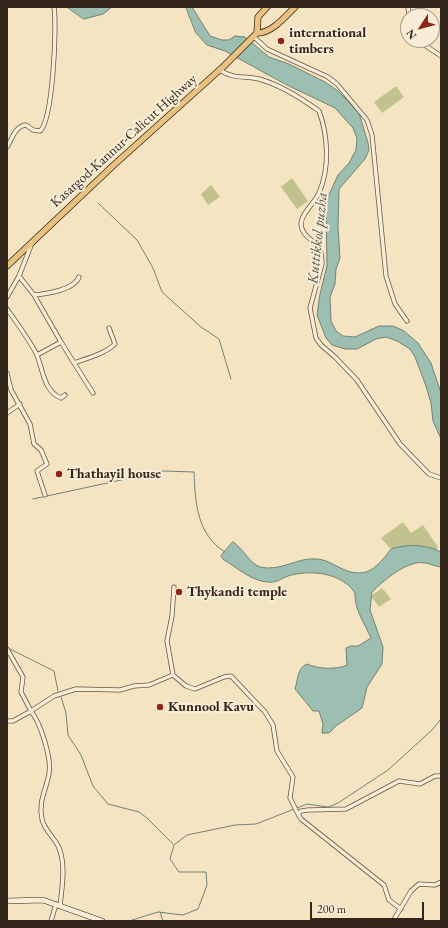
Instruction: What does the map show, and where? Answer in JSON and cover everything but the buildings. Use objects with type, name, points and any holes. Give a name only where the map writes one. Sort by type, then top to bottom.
[{"type":"highway","points":[[254,36],[258,17],[267,7]]},
{"type":"highway","name":"Kasargod-Kannur-Calicut Highway","points":[[7,266],[222,68],[254,36],[269,30],[295,7]]},
{"type":"main road","points":[[7,901],[36,899],[58,905],[102,921]]},
{"type":"street","points":[[7,147],[14,133],[21,126],[26,125],[33,130],[40,131],[46,122],[51,94],[56,36],[54,7]]},
{"type":"street","points":[[254,36],[267,49],[328,77],[337,84],[367,120],[372,135],[386,276],[395,304],[406,321]]},
{"type":"street","points":[[429,48],[441,56]]},
{"type":"street","points":[[222,68],[227,75],[260,79],[293,93],[319,111],[326,146],[326,172],[320,193],[305,212],[301,222],[302,230],[319,247],[322,257],[322,264],[310,308],[316,338],[321,346],[340,362],[357,380],[400,444],[429,474],[441,478]]},
{"type":"street","points":[[7,297],[19,276],[32,242]]},
{"type":"street","points":[[19,276],[34,295],[61,342],[93,392]]},
{"type":"street","points":[[34,295],[70,286],[78,281],[79,277]]},
{"type":"street","points":[[7,309],[37,355],[44,378],[55,396],[61,398],[65,395]]},
{"type":"street","points":[[74,363],[107,350],[115,344],[109,328]]},
{"type":"street","points":[[37,355],[61,342]]},
{"type":"street","points":[[7,374],[11,390],[30,424],[34,444],[41,450],[47,464],[38,471],[44,495]]},
{"type":"street","points":[[7,413],[20,404]]},
{"type":"street","points":[[174,587],[172,616],[167,641],[173,675],[186,686],[196,689],[224,677],[231,676],[243,687],[265,712],[273,725],[277,751],[293,777],[290,798],[301,819],[384,885],[389,900],[401,909]]},
{"type":"street","points":[[7,648],[23,677],[21,692],[43,736],[51,764],[41,807],[42,820],[58,847],[62,867],[58,905],[51,921]]},
{"type":"street","points":[[7,721],[13,721],[54,696],[76,689],[120,690],[134,686],[149,685],[173,675]]},
{"type":"street","points":[[298,812],[308,810],[346,810],[399,781],[420,784],[435,776],[441,776]]},
{"type":"street","points":[[393,921],[410,892],[419,884],[435,885],[441,882]]},
{"type":"green space","points":[[396,86],[404,97],[382,113],[374,102]]},
{"type":"green space","points":[[292,178],[308,201],[297,209],[281,187]]},
{"type":"green space","points":[[211,185],[220,197],[208,205],[201,194]]},
{"type":"green space","points":[[403,522],[411,533],[423,525],[438,547],[437,549],[390,548],[381,538]]},
{"type":"green space","points":[[382,588],[391,599],[379,607],[371,596]]},
{"type":"shaded area","points":[[67,7],[112,7],[103,14],[84,19]]},
{"type":"shaded area","points":[[186,7],[192,7],[210,36],[222,40],[229,40],[235,36],[245,37],[269,57],[289,64],[325,82],[338,91],[359,113],[369,150],[365,159],[339,189],[338,227],[340,258],[336,269],[335,284],[330,297],[331,321],[336,331],[343,336],[355,337],[379,326],[393,326],[404,331],[418,343],[431,363],[441,393],[441,439],[433,421],[431,403],[426,386],[415,357],[410,349],[397,341],[386,337],[376,339],[357,349],[345,349],[332,345],[326,338],[317,315],[320,294],[327,266],[326,201],[338,175],[349,163],[356,150],[357,138],[353,128],[335,108],[285,84],[225,51],[207,45],[196,33]]},
{"type":"shaded area","points":[[233,542],[256,565],[260,567],[275,568],[303,560],[317,559],[329,562],[352,572],[359,573],[366,572],[373,568],[391,549],[397,547],[423,546],[441,552],[441,567],[416,563],[404,567],[392,574],[372,592],[370,610],[383,647],[382,664],[367,687],[362,708],[336,726],[329,733],[322,733],[323,724],[319,711],[313,711],[295,689],[301,668],[307,664],[327,668],[343,667],[347,665],[346,648],[358,646],[371,638],[358,611],[355,593],[342,581],[325,574],[297,574],[274,582],[256,579],[245,574],[224,560],[221,556]]},
{"type":"waterway","points":[[98,203],[137,240],[153,268],[162,292],[201,327],[219,339],[231,379]]},
{"type":"waterway","points":[[33,499],[163,471],[194,472],[195,495],[199,517],[208,537],[225,552]]},
{"type":"waterway","points":[[10,649],[54,671],[58,691]]},
{"type":"waterway","points":[[61,697],[66,713],[68,735],[81,755],[93,786],[108,804],[139,812],[173,844]]},
{"type":"waterway","points":[[129,921],[158,912],[183,915],[198,909],[207,885],[206,872],[179,872],[170,859],[174,845],[187,835],[235,825],[256,824],[307,804],[328,807],[338,803],[388,770],[432,730],[441,719]]},
{"type":"waterway","points":[[160,912],[163,921]]},
{"type":"place","name":"international timbers","points":[[281,41]]},
{"type":"place","name":"Thathayil house","points":[[59,474]]},
{"type":"place","name":"Thykandi temple","points":[[179,592]]},
{"type":"place","name":"Kunnool Kavu","points":[[160,707]]},
{"type":"water label","name":"Kuttikkol puzha","points":[[318,238]]}]
